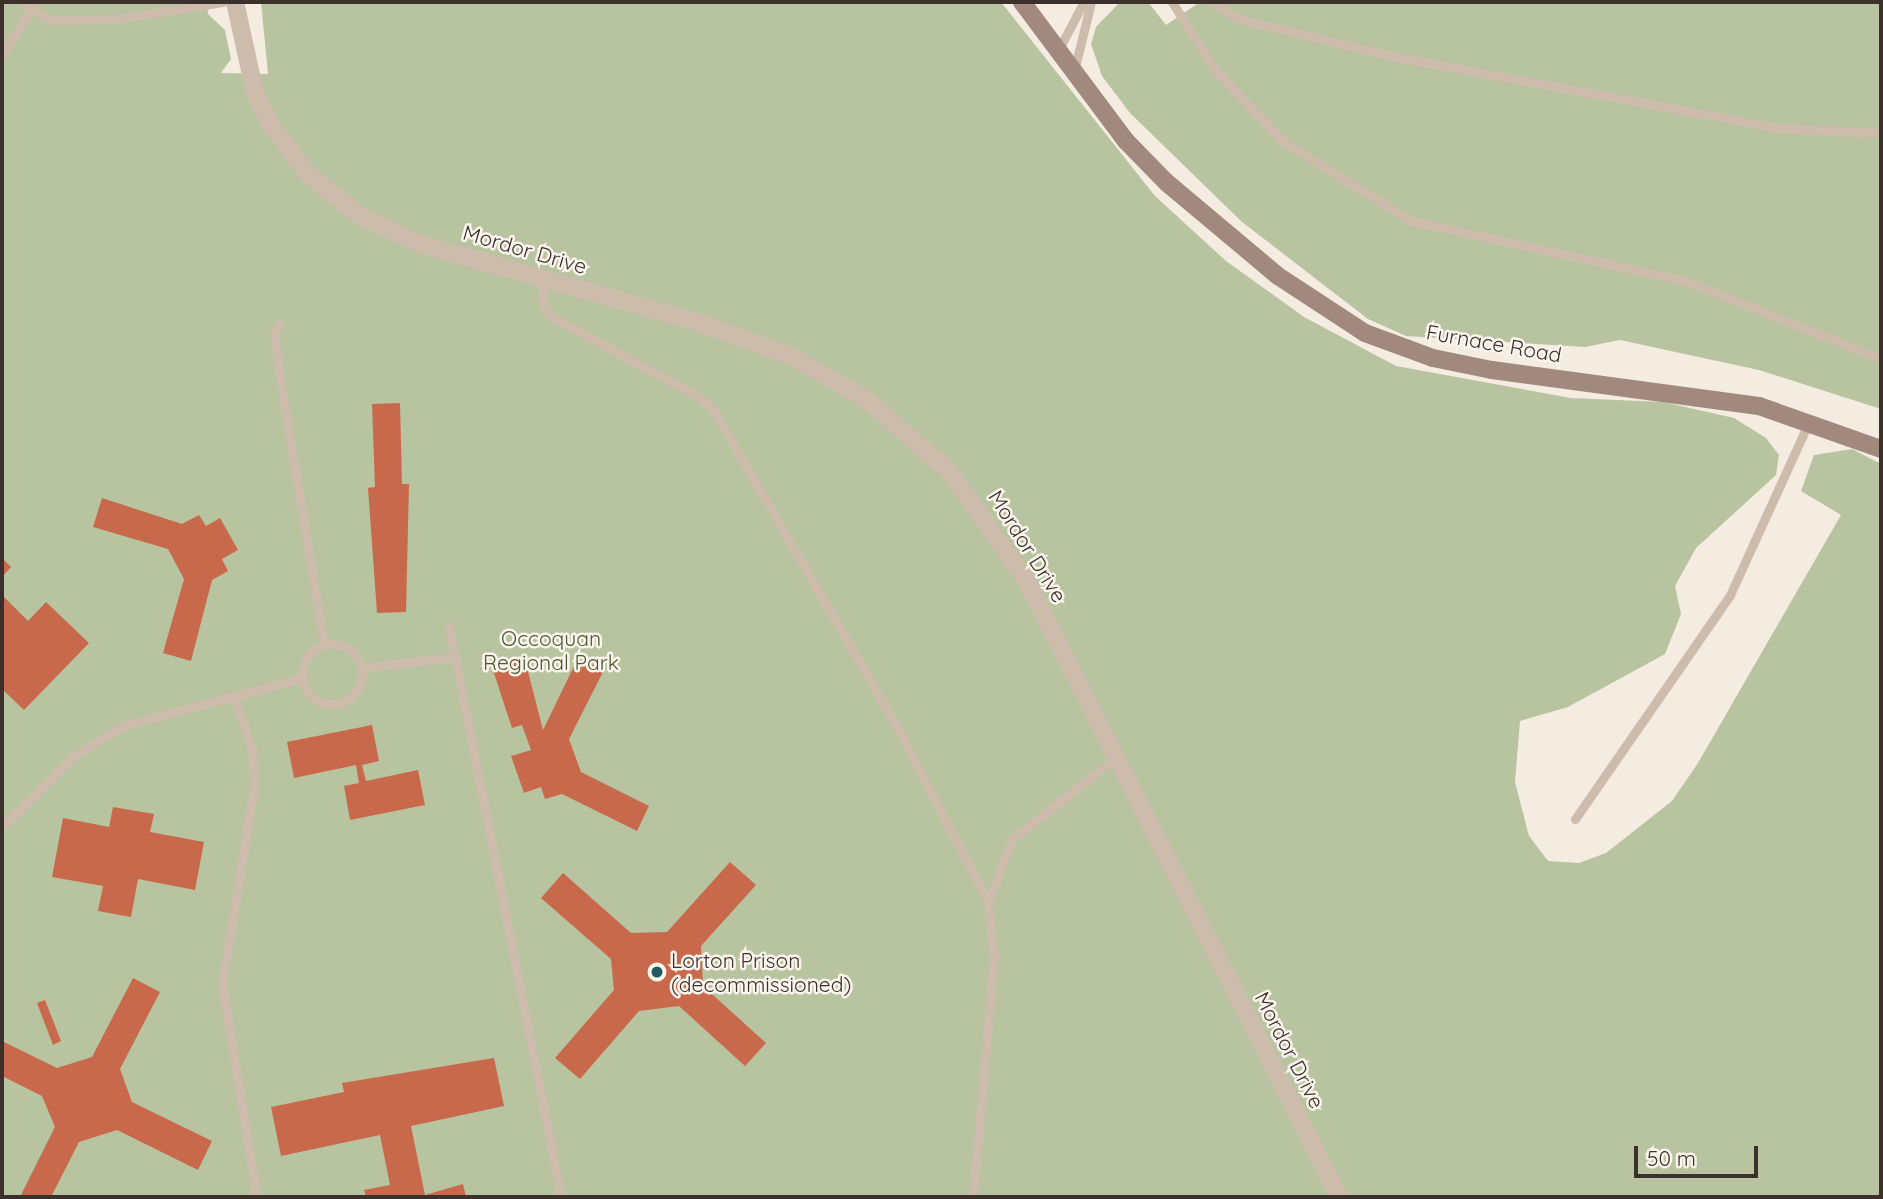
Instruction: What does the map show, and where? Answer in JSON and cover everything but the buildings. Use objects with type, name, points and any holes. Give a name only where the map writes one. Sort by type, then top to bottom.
[{"type":"main road","name":"Furnace Road","points":[[1023,2],[1075,67],[1126,141],[1166,182],[1278,276],[1364,333],[1433,358],[1712,397],[1809,420],[1881,449]]},
{"type":"street","name":"Mordor Drive","points":[[235,2],[260,105],[289,152],[330,194],[401,236],[755,341],[830,377],[897,423],[949,471],[996,530],[1116,758],[1339,1197]]},
{"type":"lane","points":[[24,2],[30,11],[49,20],[116,19],[223,2]]},
{"type":"lane","points":[[1172,2],[1216,71],[1284,142],[1411,221],[1686,281],[1881,359]]},
{"type":"lane","points":[[1212,2],[1239,19],[1396,57],[1778,128],[1881,133]]},
{"type":"lane","points":[[1060,47],[1082,7],[1090,3]]},
{"type":"lane","points":[[1075,67],[1090,3]]},
{"type":"lane","points":[[2,55],[30,11]]},
{"type":"lane","points":[[545,278],[542,302],[550,316],[699,397],[714,411],[898,729],[988,902],[994,957],[972,1197]]},
{"type":"lane","points":[[279,324],[274,332],[282,391],[324,645]]},
{"type":"lane","points":[[1575,819],[1730,595],[1809,420]]},
{"type":"lane","points":[[449,626],[561,1197]]},
{"type":"lane","points":[[324,645],[343,646],[362,668],[359,687],[337,704],[318,701],[302,678],[309,654],[324,645]]},
{"type":"lane","points":[[362,668],[453,657]]},
{"type":"lane","points":[[2,827],[73,757],[122,726],[167,710],[235,700],[302,678]]},
{"type":"lane","points":[[235,700],[252,749],[254,787],[222,984],[257,1197]]},
{"type":"lane","points":[[988,902],[1012,839],[1116,758]]},
{"type":"green space","name":"Occoquan Regional Park","points":[[2,2],[207,2],[208,14],[225,30],[231,59],[221,73],[268,74],[261,2],[1001,2],[1155,196],[1226,261],[1304,317],[1396,366],[1571,398],[1663,402],[1734,418],[1766,438],[1779,455],[1776,475],[1696,548],[1675,586],[1681,614],[1665,654],[1568,707],[1520,721],[1515,782],[1529,836],[1548,861],[1579,863],[1606,853],[1672,801],[1698,763],[1841,515],[1801,491],[1814,455],[1852,449],[1881,464],[1881,1197],[2,1197]]},
{"type":"green space","points":[[1120,2],[1148,2],[1166,25],[1200,2],[1881,2],[1881,409],[1759,370],[1620,340],[1585,347],[1406,336],[1368,319],[1242,222],[1130,113],[1102,76],[1091,44],[1096,27]]},
{"type":"place","name":"Lorton Prison (decommissioned)","points":[[657,972]]}]
